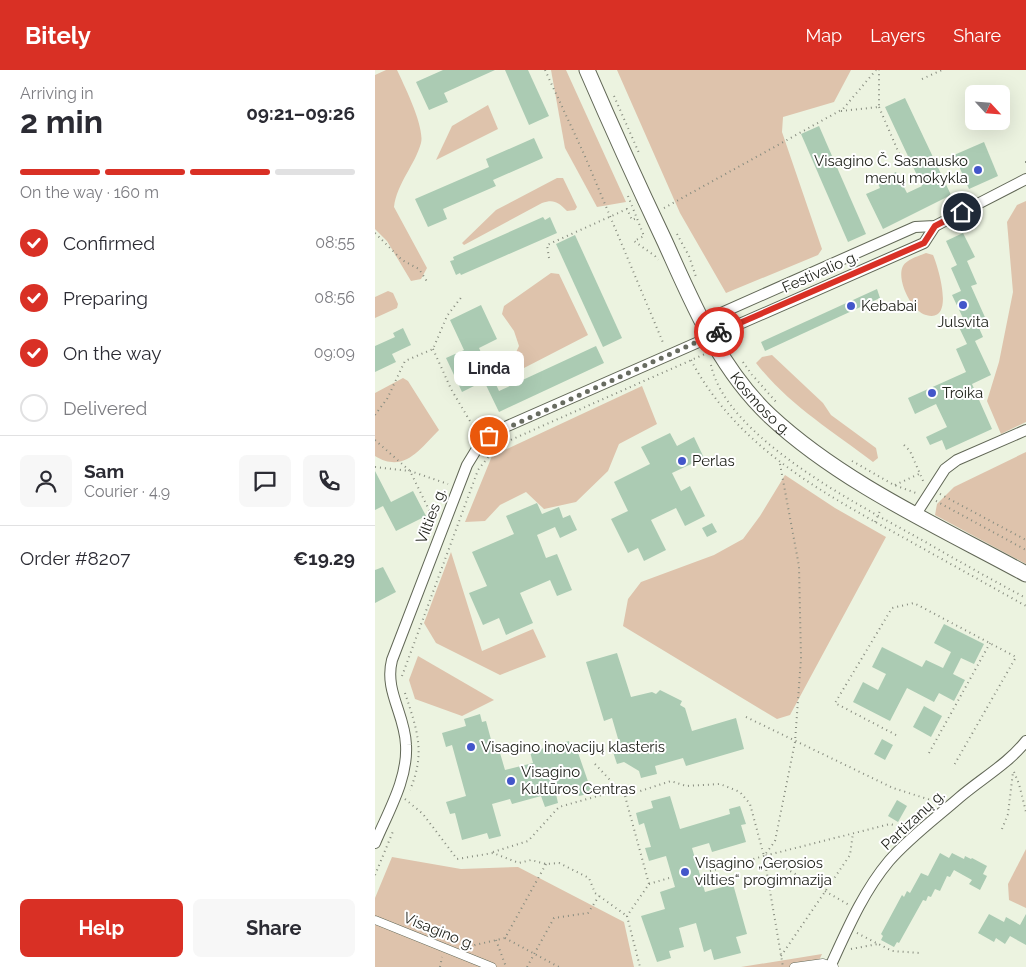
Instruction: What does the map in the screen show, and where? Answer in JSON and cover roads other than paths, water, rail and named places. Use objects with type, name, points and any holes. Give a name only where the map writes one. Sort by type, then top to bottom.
[{"type":"main road","name":"Kosmoso g.","points":[[587,70],[701,322],[754,400],[796,439],[833,466],[1026,574]]},
{"type":"street","name":"Festivalio g.","points":[[701,322],[915,227],[935,226],[1026,179]]},
{"type":"street","name":"Festivalio g.","points":[[713,342],[924,243],[935,226]]},
{"type":"street","name":"Vilties g.","points":[[375,843],[396,795],[406,763],[407,744],[404,727],[391,690],[389,673],[467,465],[481,442],[503,428],[669,357],[713,342]]},
{"type":"street","points":[[916,514],[945,469],[957,460],[1026,430]]},
{"type":"street","name":"Partizanų g.","points":[[832,966],[857,910],[889,862],[919,832],[1026,741]]},
{"type":"street","name":"Visagino g.","points":[[375,920],[492,967]]},
{"type":"street","points":[[794,967],[823,962],[832,966]]},
{"type":"place","name":"Visagino Č. Sasnausko menų mokykla","points":[[978,170]]},
{"type":"place","name":"Julsvita","points":[[963,305]]},
{"type":"place","name":"Kebabai","points":[[851,306]]},
{"type":"place","name":"Troika","points":[[932,393]]},
{"type":"place","name":"Linda","points":[[489,436]]},
{"type":"place","name":"Perlas","points":[[682,461]]},
{"type":"place","name":"Visagino inovacijų klasteris","points":[[471,747]]},
{"type":"place","name":"Visagino Kultūros Centras","points":[[511,781]]},
{"type":"place","name":"Visagino „Gerosios vilties“ progimnazija","points":[[685,872]]}]
